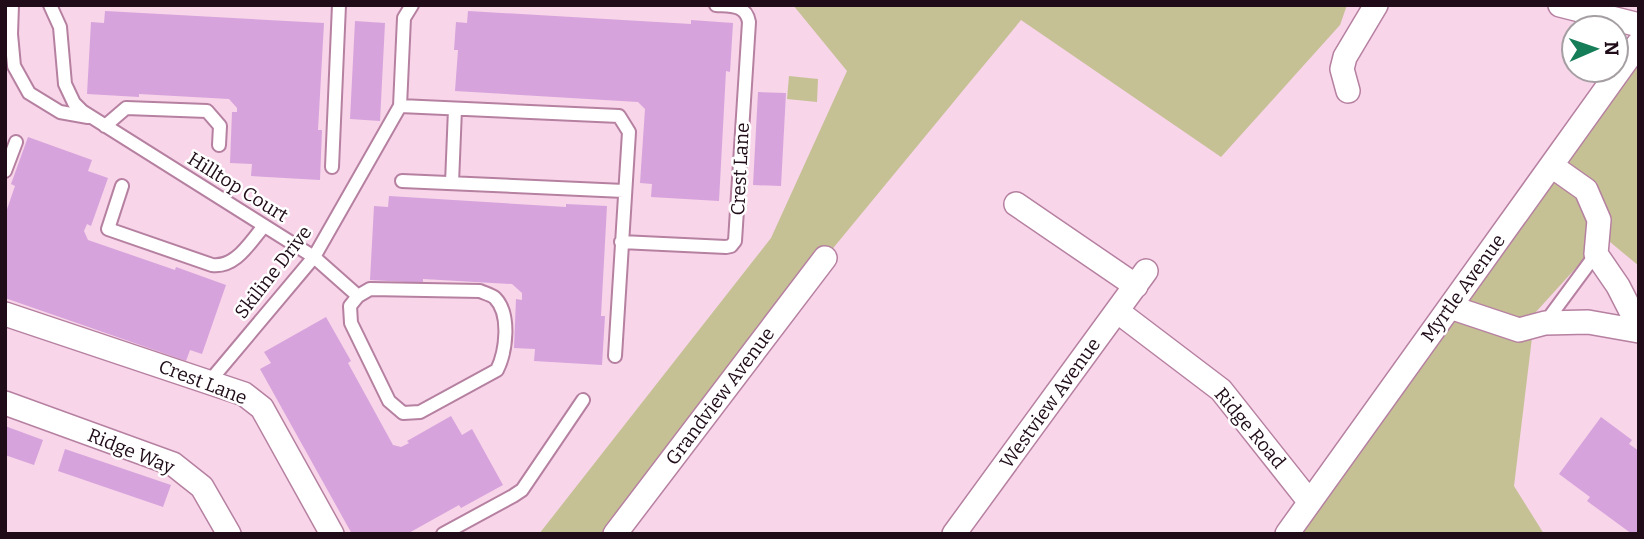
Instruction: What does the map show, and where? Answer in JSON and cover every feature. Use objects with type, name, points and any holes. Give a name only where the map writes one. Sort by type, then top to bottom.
[{"type":"street","points":[[1348,91],[1342,69],[1345,57],[1376,5]]},
{"type":"street","points":[[1560,5],[1639,26]]},
{"type":"street","name":"Myrtle Avenue","points":[[1287,534],[1639,43]]},
{"type":"street","points":[[1552,166],[1586,190],[1599,220],[1596,254],[1618,286],[1639,329]]},
{"type":"street","name":"Westview Avenue","points":[[954,534],[1141,279],[1016,204]]},
{"type":"street","name":"Grandview Avenue","points":[[615,534],[825,258]]},
{"type":"street","points":[[1450,307],[1519,330],[1545,323],[1588,322],[1639,329]]},
{"type":"street","name":"Ridge Road","points":[[1117,311],[1221,390],[1309,501]]},
{"type":"street","name":"Crest Lane","points":[[5,314],[244,394],[262,408],[332,534]]},
{"type":"street","name":"Ridge Way","points":[[5,403],[173,464],[202,486],[229,534]]},
{"type":"lane","name":"Hilltop Court","points":[[12,5],[14,66],[29,93],[60,112],[91,117]]},
{"type":"lane","name":"Hilltop Court","points":[[50,5],[60,27],[65,84],[74,103],[105,126],[314,257],[358,296]]},
{"type":"lane","points":[[332,167],[339,5]]},
{"type":"lane","points":[[401,5],[411,6],[404,18],[400,106],[620,116],[629,132],[615,356]]},
{"type":"lane","name":"Crest Lane","points":[[621,242],[726,247],[732,246],[735,241],[749,22],[748,16],[739,7],[716,5]]},
{"type":"lane","name":"Skiline Drive","points":[[209,382],[314,257],[400,106]]},
{"type":"lane","points":[[105,126],[126,108],[207,111],[220,126],[219,145]]},
{"type":"lane","points":[[452,183],[455,109]]},
{"type":"lane","points":[[5,171],[16,142]]},
{"type":"lane","points":[[402,181],[624,191]]},
{"type":"lane","points":[[122,186],[108,229],[212,265],[223,265],[234,260],[264,226]]},
{"type":"lane","points":[[1545,323],[1596,254]]},
{"type":"lane","points":[[370,289],[480,291],[494,297],[503,310],[506,339],[502,360],[497,370],[420,412],[403,413],[389,401],[351,323],[350,306],[358,296],[370,289]]},
{"type":"lane","points":[[443,534],[522,490],[583,400]]},
{"type":"shaded area","points":[[793,5],[1347,5],[1340,25],[1221,157],[1021,20],[825,258],[613,534],[539,534],[771,238],[847,71]]},
{"type":"shaded area","points":[[1639,40],[1639,266],[1604,237],[1535,313],[1514,486],[1544,534],[1301,534],[1609,84],[1630,84],[1630,53]]},
{"type":"shaded area","points":[[789,76],[818,79],[817,102],[787,99]]},
{"type":"building","points":[[105,11],[324,23],[318,130],[322,130],[320,180],[251,176],[252,164],[230,163],[232,112],[237,112],[237,108],[229,99],[87,94],[91,22],[104,23]]},
{"type":"building","points":[[468,11],[691,24],[691,20],[733,23],[730,72],[726,71],[719,201],[651,197],[652,184],[640,183],[645,109],[638,102],[455,91],[458,50],[454,50],[456,22],[467,23]]},
{"type":"building","points":[[355,21],[385,23],[380,121],[350,119]]},
{"type":"building","points":[[758,92],[786,93],[781,186],[753,185]]},
{"type":"building","points":[[28,137],[92,160],[88,171],[108,178],[91,226],[87,224],[84,231],[88,240],[226,285],[202,354],[190,350],[186,361],[5,298],[5,215],[15,186],[11,184]]},
{"type":"building","points":[[389,196],[566,207],[566,204],[607,206],[601,316],[605,316],[602,365],[534,361],[535,349],[514,348],[516,299],[522,300],[522,293],[512,284],[423,279],[423,283],[370,280],[374,206],[388,207]]},
{"type":"building","points":[[326,317],[393,445],[401,447],[409,443],[407,441],[451,416],[462,435],[472,429],[503,485],[461,508],[459,505],[407,534],[352,534],[260,369],[271,363],[264,352]]},
{"type":"building","points":[[1601,417],[1632,440],[1629,444],[1639,451],[1639,534],[1632,534],[1587,501],[1590,497],[1559,474]]},
{"type":"building","points":[[5,426],[43,440],[34,465],[5,455]]},
{"type":"building","points":[[65,449],[171,485],[163,507],[58,471]]}]
